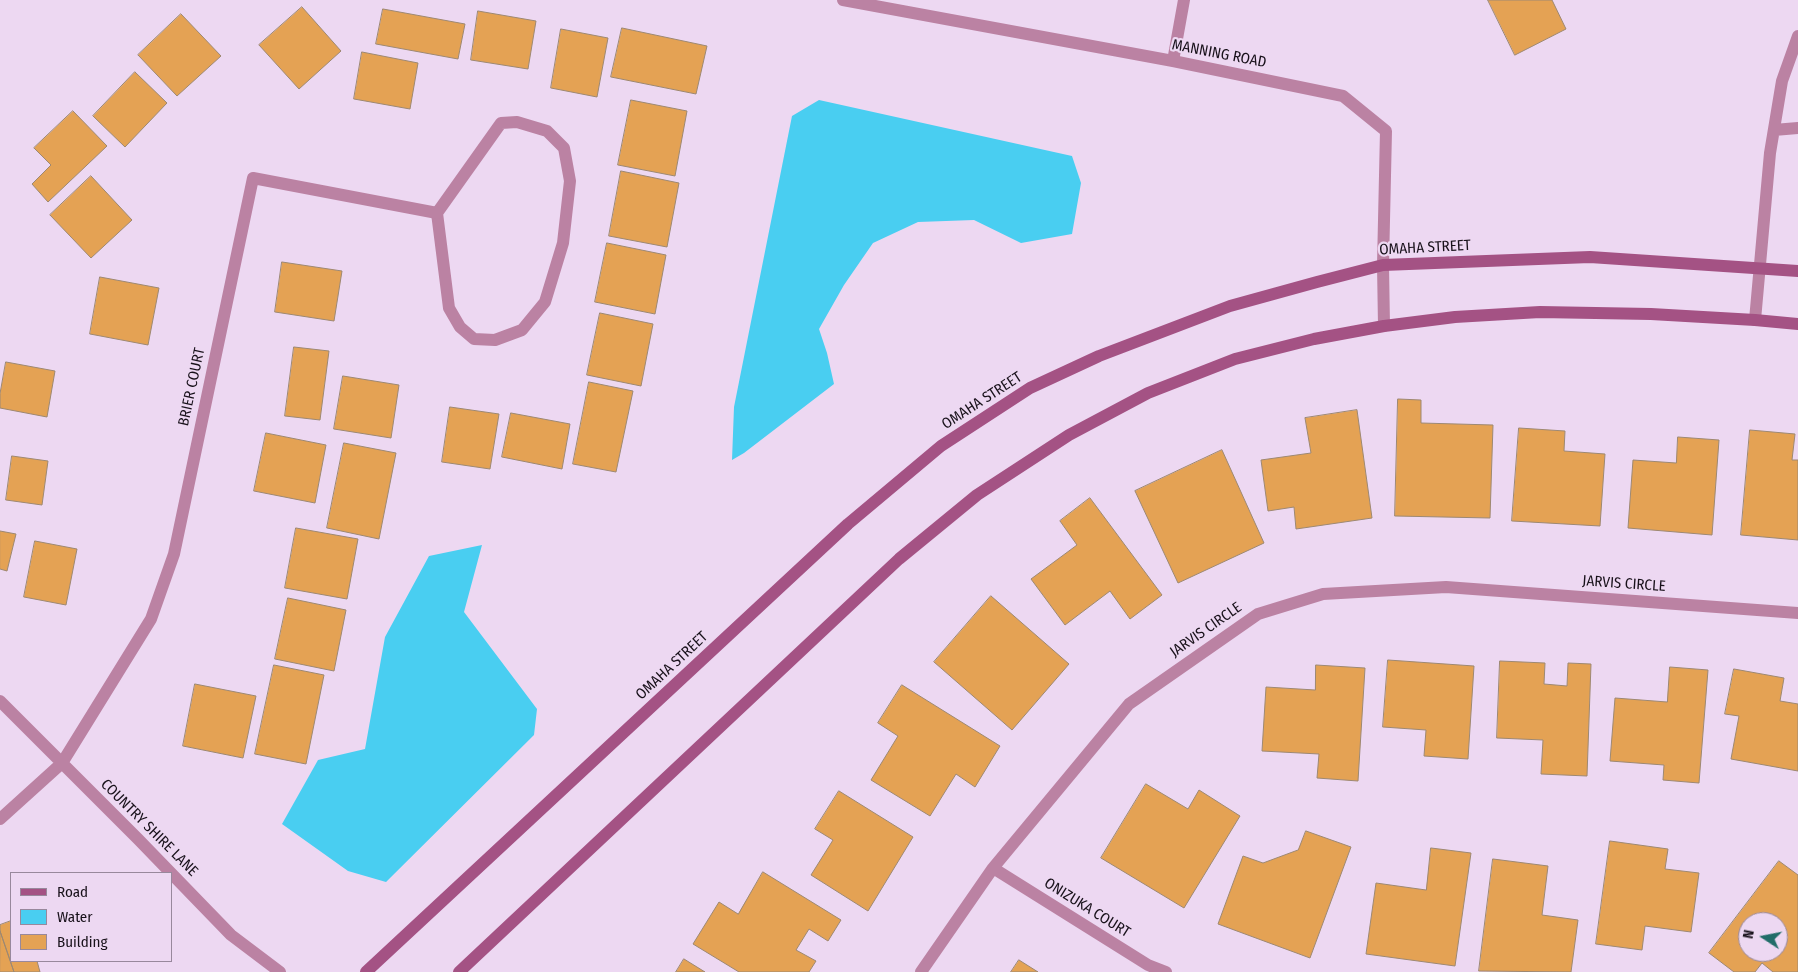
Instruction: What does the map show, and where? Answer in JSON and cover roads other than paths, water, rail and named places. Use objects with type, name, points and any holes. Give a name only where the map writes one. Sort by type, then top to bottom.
[{"type":"main road","name":"OMAHA STREET","points":[[366,972],[848,524],[941,446],[1030,388],[1099,356],[1230,306],[1383,265],[1590,257],[1798,271]]},
{"type":"main road","points":[[459,972],[899,559],[978,495],[1069,436],[1148,393],[1235,359],[1384,326],[1455,318],[1540,312],[1651,314],[1798,324]]},
{"type":"street","name":"MANNING ROAD","points":[[843,0],[1173,61],[1343,96],[1386,131],[1383,265],[1384,326]]},
{"type":"street","points":[[1173,61],[1184,0]]},
{"type":"street","points":[[1755,320],[1770,153],[1782,81],[1798,36]]},
{"type":"street","points":[[517,122],[547,131],[564,148],[570,181],[563,243],[545,302],[522,330],[495,340],[474,339],[460,327],[450,308],[437,212],[501,123],[517,122]]},
{"type":"street","points":[[1774,130],[1798,128]]},
{"type":"street","name":"BRIER COURT","points":[[62,763],[151,619],[174,554],[253,178],[437,212]]},
{"type":"street","name":"JARVIS CIRCLE","points":[[920,972],[993,868],[1129,704],[1258,614],[1323,594],[1446,587],[1798,613]]},
{"type":"street","name":"COUNTRY SHIRE LANE","points":[[0,701],[169,872]]},
{"type":"street","points":[[0,819],[62,763]]},
{"type":"street","name":"ONIZUKA COURT","points":[[993,868],[1148,965],[1166,972]]},
{"type":"street","name":"COUNTRY SHIRE LANE","points":[[172,875],[231,935],[280,972]]},
{"type":"water","points":[[819,100],[1072,156],[1081,183],[1072,234],[1021,243],[974,220],[918,222],[873,243],[844,285],[819,329],[834,384],[744,453],[732,460],[734,407],[792,116]]},
{"type":"water","points":[[482,545],[464,612],[537,709],[534,735],[386,882],[348,871],[282,824],[318,760],[365,749],[385,637],[429,556]]}]
